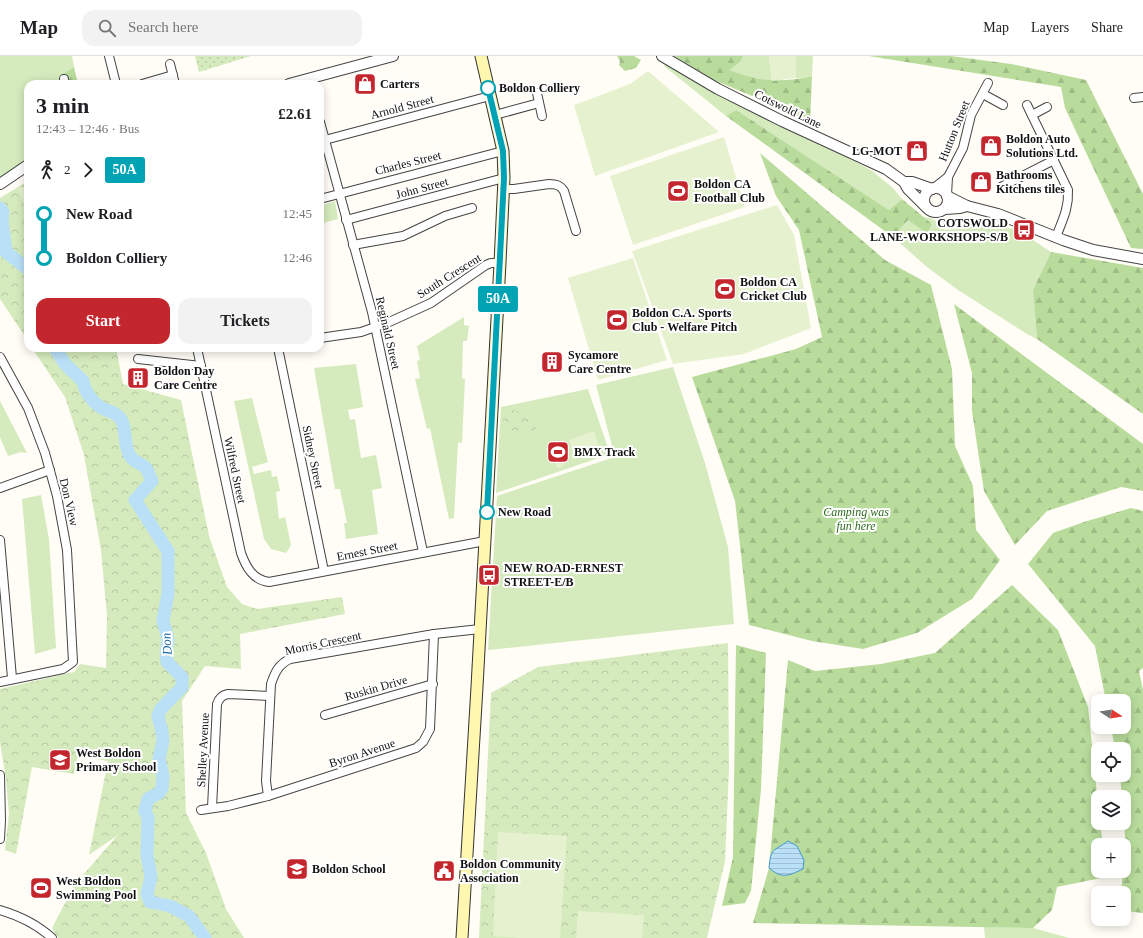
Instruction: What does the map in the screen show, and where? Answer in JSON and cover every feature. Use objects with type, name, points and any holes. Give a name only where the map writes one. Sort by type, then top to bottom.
[{"type":"main road","points":[[462,938],[485,541],[503,187],[503,151],[481,56]]},
{"type":"street","points":[[109,56],[115,80]]},
{"type":"street","points":[[312,80],[393,56]]},
{"type":"street","name":"Cotswold Lane","points":[[662,56],[718,89],[776,118],[880,166],[904,182],[908,189],[926,207]]},
{"type":"street","points":[[170,64],[174,80]]},
{"type":"street","points":[[156,80],[173,75]]},
{"type":"street","name":"Hutton Street","points":[[947,195],[948,177],[963,148],[971,115],[988,83]]},
{"type":"street","points":[[537,93],[542,116]]},
{"type":"street","name":"Hutton Street","points":[[983,94],[1003,105]]},
{"type":"street","name":"Arnold Street","points":[[324,139],[490,96]]},
{"type":"street","points":[[1134,98],[1143,97]]},
{"type":"street","points":[[494,115],[539,103]]},
{"type":"street","points":[[1027,105],[1068,190],[1069,202],[1056,238]]},
{"type":"street","points":[[1032,115],[1047,107]]},
{"type":"street","name":"Reginald Street","points":[[324,146],[339,193],[375,328],[423,552]]},
{"type":"street","name":"Charles Street","points":[[324,198],[503,151]]},
{"type":"street","points":[[1001,187],[1054,160]]},
{"type":"street","points":[[0,184],[24,168]]},
{"type":"street","name":"Hutton Street","points":[[933,188],[948,177]]},
{"type":"street","name":"Cotswold Lane","points":[[904,182],[912,182],[933,188]]},
{"type":"street","name":"John Street","points":[[346,220],[503,187],[514,189],[555,184],[560,186],[564,191],[576,231]]},
{"type":"street","points":[[968,206],[945,209],[941,212],[935,213],[928,210],[926,207],[924,196],[933,188],[941,189],[947,195],[968,206],[998,214],[1056,238],[1093,250],[1143,259]]},
{"type":"street","points":[[945,209],[948,203],[947,195]]},
{"type":"street","points":[[353,244],[402,236],[445,216],[472,208]]},
{"type":"street","name":"South Crescent","points":[[324,337],[375,328],[431,303],[486,265],[491,263],[500,264]]},
{"type":"street","name":"Wilfred Street","points":[[198,352],[241,553],[244,562],[254,576]]},
{"type":"street","name":"Sidney Street","points":[[279,352],[324,571]]},
{"type":"street","name":"Don View","points":[[0,357],[28,408],[45,453],[57,496],[67,550],[73,662],[63,669],[12,678]]},
{"type":"street","points":[[138,359],[201,366]]},
{"type":"street","points":[[0,488],[50,470]]},
{"type":"street","points":[[0,540],[12,678],[0,682]]},
{"type":"street","name":"Ernest Street","points":[[254,576],[260,580],[269,582],[485,541]]},
{"type":"street","name":"Morris Crescent","points":[[268,796],[266,781],[271,684],[275,672],[282,662],[290,659],[434,634],[480,629]]},
{"type":"street","name":"Byron Avenue","points":[[201,810],[246,802],[268,796],[416,748],[423,742],[430,729],[434,634]]},
{"type":"street","name":"Ruskin Drive","points":[[325,716],[433,684]]},
{"type":"street","name":"Shelley Avenue","points":[[212,808],[217,704],[219,700],[224,695],[228,694],[270,696]]},
{"type":"street","points":[[0,775],[0,839]]},
{"type":"street","points":[[0,910],[29,921],[52,938]]},
{"type":"green space","points":[[0,56],[72,56],[74,67],[61,75],[62,80],[24,80],[24,162],[0,178]]},
{"type":"green space","points":[[195,56],[251,56],[199,72]]},
{"type":"green space","points":[[617,56],[634,56],[641,60],[636,68],[625,71],[619,65],[620,61]]},
{"type":"green space","points":[[674,56],[743,56],[741,61],[730,70],[761,79],[791,80],[812,76],[810,126],[773,107],[772,98],[761,94],[752,96],[714,80]]},
{"type":"green space","points":[[743,56],[769,56],[772,81],[744,76],[730,70],[741,61]]},
{"type":"green space","points":[[769,56],[796,56],[796,78],[772,81]]},
{"type":"green space","points":[[796,56],[813,56],[812,76],[796,78]]},
{"type":"green space","points":[[869,56],[951,56],[1011,64],[1086,80],[1143,194],[1143,249],[1131,248],[1065,108],[1061,87]]},
{"type":"green space","points":[[666,64],[871,170],[893,188],[902,199],[889,210],[736,110],[726,116],[664,66]]},
{"type":"green space","points":[[74,67],[77,80],[62,80],[61,75]]},
{"type":"green space","points":[[648,71],[719,132],[595,176],[574,105],[630,84]]},
{"type":"green space","points":[[736,110],[889,210],[902,199],[932,224],[927,233],[908,220],[893,237],[726,116]]},
{"type":"green space","name":"Boldon CA Football Club","points":[[724,137],[745,207],[633,245],[610,176]]},
{"type":"green space","name":"Camping was fun here","points":[[760,153],[885,260],[931,285],[952,369],[955,446],[973,486],[976,530],[1000,560],[972,599],[917,633],[863,649],[812,641],[749,625],[735,501],[692,377],[796,349],[822,337],[799,230],[776,196]]},
{"type":"green space","points":[[24,183],[24,335],[0,299],[0,198]]},
{"type":"green space","points":[[24,187],[24,204],[18,189]]},
{"type":"green space","points":[[335,201],[338,219],[324,223],[324,205]]},
{"type":"green space","name":"Boldon CA Cricket Club","points":[[777,205],[794,235],[811,328],[744,354],[673,364],[632,251]]},
{"type":"green space","points":[[924,217],[931,218],[936,221],[945,230],[956,229],[953,219],[979,221],[1004,226],[1024,234],[1051,252],[1033,290],[1037,339],[958,290],[927,267],[893,237],[908,220],[932,224]]},
{"type":"green space","points":[[1051,252],[1143,268],[1143,414],[1037,339],[1033,290]]},
{"type":"green space","name":"Boldon C.A. Sports Club - Welfare Pitch","points":[[633,258],[667,360],[598,380],[568,278]]},
{"type":"green space","points":[[954,304],[1143,444],[1143,491],[1121,487],[1047,511],[1015,545],[984,491],[972,411],[972,373]]},
{"type":"green space","points":[[464,317],[464,325],[469,326],[467,341],[463,341],[462,378],[465,379],[462,443],[458,442],[454,518],[449,519],[430,428],[427,429],[415,379],[420,378],[417,361],[420,360],[417,346]]},
{"type":"green space","points":[[35,352],[117,352],[123,384],[181,400],[209,536],[227,587],[242,604],[257,609],[342,597],[345,614],[240,634],[241,669],[205,666],[182,701],[186,813],[206,853],[226,909],[244,938],[58,938],[52,928],[75,884],[118,835],[89,855],[108,761],[78,756],[74,774],[32,767],[16,854],[5,850],[9,814],[6,779],[0,742],[0,689],[74,672],[80,664],[106,668],[107,616],[101,550],[84,455],[65,397]]},
{"type":"green space","points":[[356,364],[363,407],[348,410],[350,420],[355,419],[361,458],[376,455],[382,488],[372,490],[378,534],[346,539],[344,523],[347,523],[340,489],[335,489],[314,368]]},
{"type":"green space","points":[[673,367],[705,463],[728,547],[734,624],[488,650],[497,496],[615,457],[596,385]]},
{"type":"green space","points":[[588,389],[610,454],[496,493],[501,407]]},
{"type":"green space","points":[[252,398],[268,462],[252,467],[254,474],[271,470],[272,477],[277,476],[280,491],[276,492],[279,519],[285,517],[291,545],[286,553],[271,549],[264,539],[234,401]]},
{"type":"green space","points":[[0,401],[27,453],[21,452],[8,456],[0,437]]},
{"type":"green space","points":[[510,410],[519,411],[529,416],[537,426],[535,432],[514,438],[510,435],[504,428],[503,421],[506,413]]},
{"type":"green space","points":[[594,431],[600,450],[575,459],[569,440]]},
{"type":"green space","name":"BMX Track","points":[[565,442],[569,456],[562,459],[564,466],[557,468],[555,461],[551,462],[546,449]]},
{"type":"green space","points":[[41,495],[49,539],[56,648],[35,654],[22,499]]},
{"type":"green space","points":[[1131,508],[1143,511],[1143,668],[1139,671],[1143,690],[1143,913],[1131,912],[1131,886],[1122,886],[1122,878],[1131,878],[1131,838],[1125,838],[1125,830],[1131,830],[1131,790],[1121,790],[1121,782],[1131,782],[1131,742],[1114,742],[1112,734],[1131,734],[1131,694],[1105,694],[1095,646],[1028,564],[1053,533]]},
{"type":"green space","points":[[1012,585],[1058,630],[1088,707],[1092,742],[1091,782],[1096,782],[1097,790],[1091,790],[1091,830],[1101,830],[1102,838],[1091,838],[1091,878],[1101,878],[1057,887],[1052,910],[1033,928],[753,923],[769,868],[788,660],[815,671],[881,664],[935,653]]},
{"type":"green space","points":[[728,643],[729,769],[725,861],[707,938],[479,938],[491,693],[538,667]]},
{"type":"green space","points":[[736,645],[766,653],[761,789],[751,891],[745,903],[722,906],[733,857]]},
{"type":"green space","points":[[498,832],[567,836],[560,938],[493,936]]},
{"type":"green space","points":[[578,911],[644,915],[642,938],[576,938]]},
{"type":"green space","points":[[984,927],[1033,928],[1069,938],[985,938]]},
{"type":"water","points":[[788,841],[797,846],[804,860],[803,869],[789,875],[782,875],[769,868],[770,861],[772,853]]},
{"type":"waterway","name":"Don","points":[[0,208],[3,212],[2,220],[6,252],[24,266]]},
{"type":"waterway","name":"Don","points":[[58,352],[65,364],[83,381],[85,389],[93,401],[100,407],[114,413],[120,418],[124,426],[126,447],[130,456],[145,467],[152,481],[135,500],[168,551],[168,594],[163,620],[168,640],[166,653],[167,662],[182,677],[182,687],[160,710],[158,716],[163,741],[159,759],[163,776],[162,788],[159,793],[148,799],[145,811],[148,818],[147,855],[151,877],[147,894],[150,902],[170,906],[189,916],[205,938]]},
{"type":"bus line","name":"50A","points":[[487,512],[504,178],[503,151],[488,88]]},
{"type":"place","name":"Carters","points":[[365,84]]},
{"type":"place","name":"Boldon Colliery","points":[[488,88]]},
{"type":"place","name":"Boldon Auto Solutions Ltd.","points":[[991,146]]},
{"type":"place","name":"LG-MOT","points":[[917,151]]},
{"type":"place","name":"Bathrooms Kitchens tiles","points":[[981,182]]},
{"type":"place","name":"Boldon CA Football Club","points":[[678,191]]},
{"type":"place","name":"COTSWOLD LANE-WORKSHOPS-S/B","points":[[1024,230]]},
{"type":"place","name":"Boldon CA Cricket Club","points":[[725,289]]},
{"type":"place","name":"Boldon C.A. Sports Club - Welfare Pitch","points":[[617,320]]},
{"type":"place","name":"Sycamore Care Centre","points":[[552,362]]},
{"type":"place","name":"Boldon Day Care Centre","points":[[138,378]]},
{"type":"place","name":"BMX Track","points":[[558,452]]},
{"type":"place","name":"New Road","points":[[487,512]]},
{"type":"place","name":"NEW ROAD-ERNEST STREET-E/B","points":[[489,575]]},
{"type":"place","name":"West Boldon Primary School","points":[[60,760]]},
{"type":"place","name":"Boldon School","points":[[297,869]]},
{"type":"place","name":"Boldon Community Association","points":[[444,871]]},
{"type":"place","name":"West Boldon Swimming Pool","points":[[41,888]]}]
